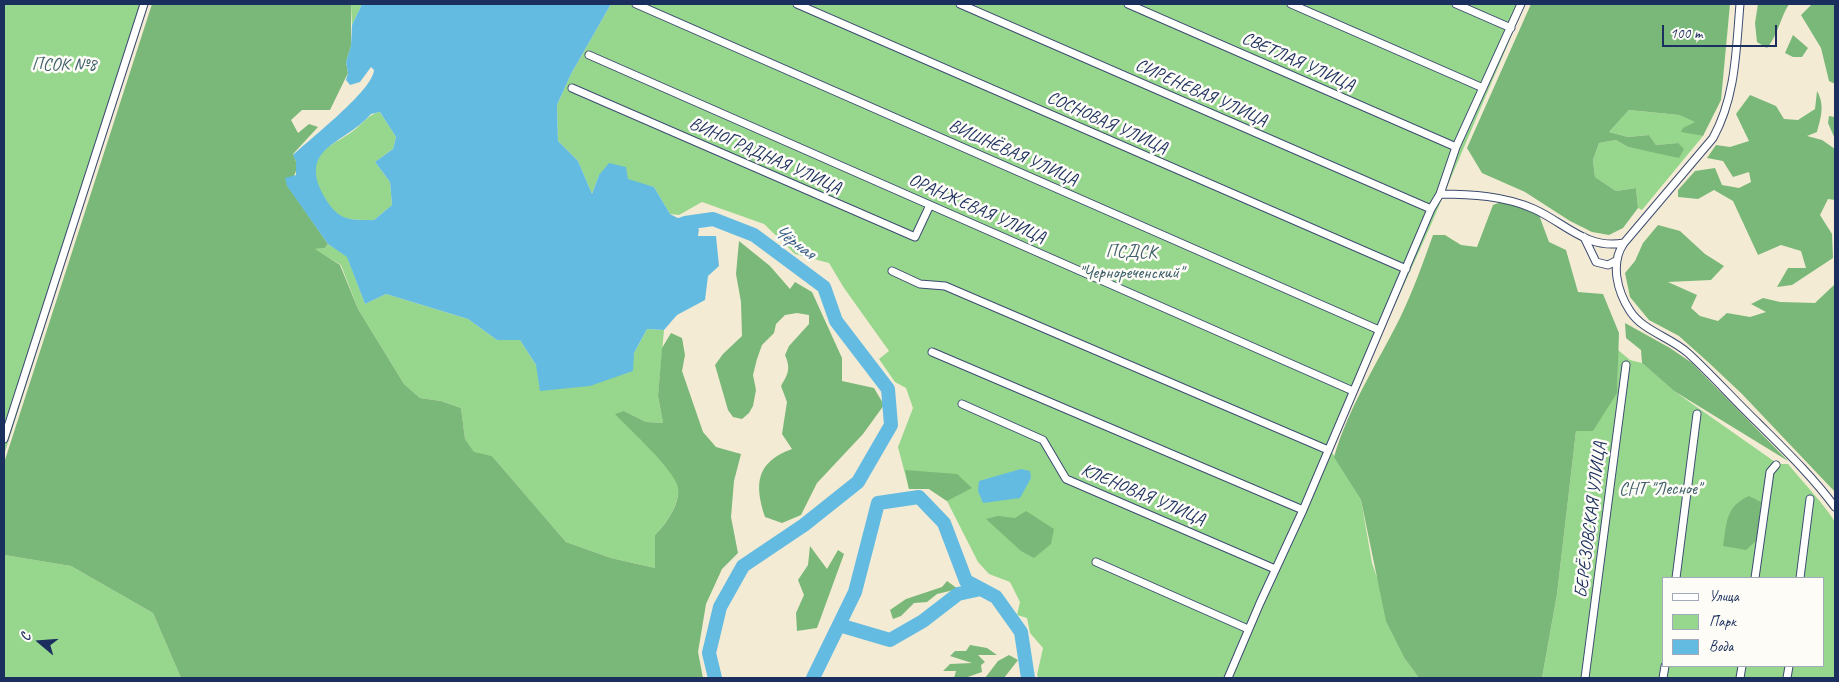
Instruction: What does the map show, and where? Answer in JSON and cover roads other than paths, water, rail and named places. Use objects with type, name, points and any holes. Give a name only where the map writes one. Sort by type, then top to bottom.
[{"type":"street","points":[[4,439],[144,4]]},
{"type":"street","name":"ВИШНЁВАЯ УЛИЦА","points":[[636,4],[1379,330]]},
{"type":"street","name":"СОСНОВАЯ УЛИЦА","points":[[797,4],[1406,269]]},
{"type":"street","name":"СИРЕНЕВАЯ УЛИЦА","points":[[960,4],[1431,209]]},
{"type":"street","name":"СВЕТЛАЯ УЛИЦА","points":[[1128,4],[1456,147]]},
{"type":"street","points":[[1291,4],[1483,88]]},
{"type":"street","points":[[1456,4],[1511,28]]},
{"type":"street","points":[[1228,678],[1248,629],[1303,510],[1431,209],[1440,194],[1456,147],[1521,4]]},
{"type":"street","points":[[1740,4],[1732,89],[1723,120],[1713,138],[1624,243],[1616,261],[1623,298],[1640,323],[1686,351],[1814,479],[1835,506]]},
{"type":"street","name":"ОРАНЖЕВАЯ УЛИЦА","points":[[589,55],[1354,391]]},
{"type":"street","name":"ВИНОГРАДНАЯ УЛИЦА","points":[[572,88],[915,237],[930,205]]},
{"type":"street","points":[[1440,194],[1471,194],[1518,203],[1534,209],[1601,245],[1624,243]]},
{"type":"street","points":[[1584,237],[1596,262],[1608,265],[1616,261]]},
{"type":"street","points":[[892,271],[920,284],[945,286],[1328,450]]},
{"type":"street","points":[[932,352],[1303,510]]},
{"type":"street","name":"БЕРЁЗОВСКАЯ УЛИЦА","points":[[1585,678],[1626,365]]},
{"type":"street","name":"КЛЕНОВАЯ УЛИЦА","points":[[962,404],[1043,440],[1066,479],[1275,569]]},
{"type":"street","points":[[1676,577],[1697,414]]},
{"type":"street","points":[[1755,577],[1770,472],[1776,465]]},
{"type":"street","points":[[1800,577],[1810,499]]},
{"type":"street","points":[[1096,562],[1248,629]]},
{"type":"water","points":[[362,4],[611,4],[571,74],[557,105],[558,141],[578,161],[592,194],[599,175],[609,163],[626,167],[628,179],[654,187],[670,214],[699,229],[698,236],[716,236],[719,266],[708,276],[705,300],[677,315],[664,330],[647,329],[634,353],[633,371],[590,386],[540,391],[536,365],[520,340],[497,340],[468,319],[386,294],[365,304],[347,257],[328,244],[287,186],[285,178],[296,175],[296,161],[293,155],[352,101],[371,79],[374,70],[371,67],[360,82],[350,85],[346,80],[348,73],[346,62],[351,46],[352,25]],"holes":[[[380,112],[396,137],[393,149],[375,162],[390,182],[392,205],[374,220],[351,219],[340,215],[330,206],[318,181],[316,168],[320,157],[327,148],[371,114]]]},
{"type":"water","points":[[1021,469],[1030,471],[1031,478],[1020,498],[983,503],[978,491],[979,481]]},
{"type":"waterway","name":"Чёрная","points":[[668,229],[685,223],[713,219],[754,235],[824,287],[836,321],[888,389],[891,425],[858,482],[804,525],[743,566],[720,607],[709,653],[715,678]]},
{"type":"waterway","name":"Чёрная","points":[[813,678],[855,592],[878,503],[919,497],[944,523],[966,581],[996,597],[1021,632],[1028,678]]},
{"type":"waterway","points":[[839,625],[890,640],[923,621],[958,594],[981,589]]},
{"type":"park label","name":"ПСОК №8","points":[[64,65]]},
{"type":"park label","name":"ПСДСК \"Чернореченский\"","points":[[1131,262]]},
{"type":"park label","name":"СНТ \"Лесное\"","points":[[1660,489]]}]
